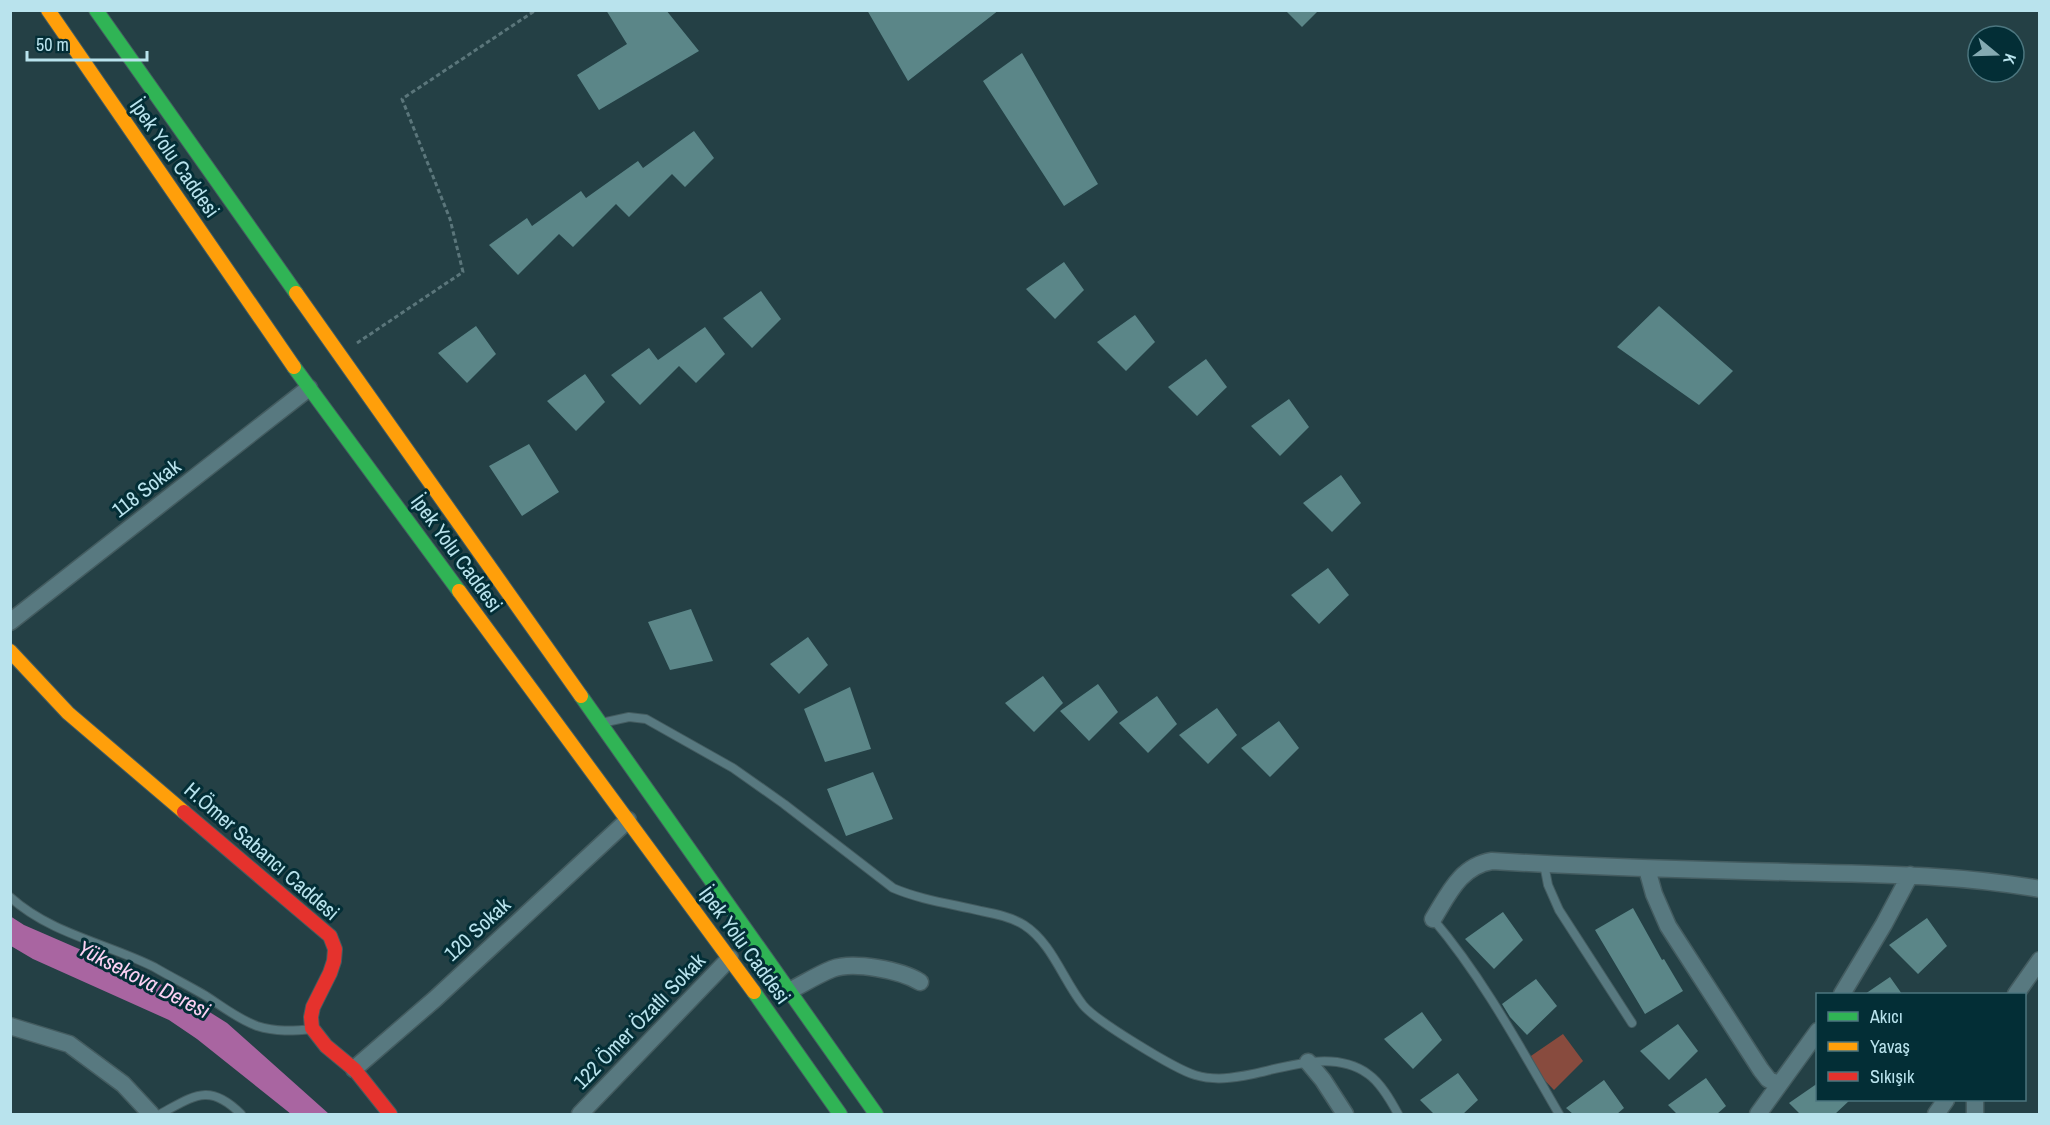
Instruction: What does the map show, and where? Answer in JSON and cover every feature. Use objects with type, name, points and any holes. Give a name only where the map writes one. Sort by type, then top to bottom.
[{"type":"main road","name":"İpek Yolu Caddesi","points":[[48,10],[309,388],[730,958],[840,1114]]},
{"type":"main road","name":"İpek Yolu Caddesi","points":[[96,10],[876,1114]]},
{"type":"main road","name":"H.Ömer Sabancı Caddesi","points":[[10,651],[68,712],[330,936],[336,953],[334,964],[310,1020],[312,1029]]},
{"type":"main road","points":[[312,1029],[354,1069],[390,1114]]},
{"type":"street","name":"118 Sokak","points":[[10,622],[309,388]]},
{"type":"street","name":"120 Sokak","points":[[354,1069],[435,999],[628,820]]},
{"type":"street","points":[[1432,919],[1462,875],[1473,866],[1491,861],[1647,869],[1910,875],[2040,889]]},
{"type":"street","points":[[1647,869],[1654,894],[1668,926],[1761,1071],[1778,1085]]},
{"type":"street","points":[[1843,993],[1910,875]]},
{"type":"street","name":"122 Ömer Özatlı Sokak","points":[[580,1114],[730,958]]},
{"type":"street","points":[[2017,993],[2040,960]]},
{"type":"street","points":[[789,991],[834,968],[850,966],[878,968],[912,977],[920,982]]},
{"type":"street","points":[[10,1026],[69,1044],[123,1084],[151,1114]]},
{"type":"street","points":[[1758,1114],[1816,1033]]},
{"type":"street","points":[[1308,1062],[1345,1114]]},
{"type":"street","points":[[1936,1114],[1945,1101]]},
{"type":"lane","points":[[601,724],[620,717],[646,719],[741,774],[799,815],[893,888],[914,896],[1006,916],[1025,926],[1041,940],[1089,1012],[1183,1071],[1205,1078],[1230,1079],[1308,1062],[1341,1063],[1369,1074],[1385,1093],[1398,1114]]},
{"type":"lane","points":[[1544,864],[1548,885],[1559,910],[1632,1023]]},
{"type":"lane","points":[[10,897],[50,925],[150,966],[182,982],[246,1022],[287,1032],[312,1029]]},
{"type":"lane","points":[[1432,919],[1480,981],[1559,1114]]},
{"type":"lane","points":[[160,1114],[195,1095],[205,1095],[222,1100],[241,1114]]},
{"type":"path","points":[[339,355],[463,272],[450,219],[402,99],[536,10]]},
{"type":"shaded area","points":[[1563,1034],[1583,1061],[1554,1090],[1525,1060]]},
{"type":"water","name":"Yüksekova Deresi","points":[[10,916],[24,925],[176,991],[227,1023],[329,1114],[291,1114],[197,1039],[169,1020],[33,959],[11,946]]},
{"type":"building","points":[[606,10],[666,10],[699,51],[599,110],[577,75],[627,44]]},
{"type":"building","points":[[867,10],[999,10],[908,81]]},
{"type":"building","points":[[1285,10],[1319,10],[1302,27]]},
{"type":"building","points":[[1022,53],[1098,184],[1064,206],[983,81]]},
{"type":"building","points":[[694,131],[714,158],[685,187],[672,174],[629,217],[616,204],[573,247],[559,234],[518,275],[489,245],[527,218],[532,226],[581,191],[586,198],[638,161],[643,168]]},
{"type":"building","points":[[1064,262],[1084,290],[1055,319],[1026,289]]},
{"type":"building","points":[[761,291],[781,319],[752,348],[723,318]]},
{"type":"building","points":[[1659,306],[1733,371],[1699,405],[1617,347]]},
{"type":"building","points":[[1135,315],[1155,342],[1126,371],[1097,342]]},
{"type":"building","points":[[476,326],[496,354],[467,383],[438,353]]},
{"type":"building","points":[[705,327],[725,354],[696,383],[679,366],[640,405],[611,375],[649,348],[658,360]]},
{"type":"building","points":[[1206,359],[1227,387],[1197,416],[1168,387]]},
{"type":"building","points":[[585,374],[605,402],[576,431],[547,401]]},
{"type":"building","points":[[1289,399],[1309,427],[1280,456],[1251,426]]},
{"type":"building","points":[[529,444],[559,492],[522,516],[489,466]]},
{"type":"building","points":[[1341,475],[1361,503],[1332,532],[1303,503]]},
{"type":"building","points":[[1328,568],[1349,595],[1319,624],[1291,595]]},
{"type":"building","points":[[691,609],[713,661],[670,670],[648,622]]},
{"type":"building","points":[[808,637],[828,665],[799,694],[770,664]]},
{"type":"building","points":[[1043,676],[1063,703],[1034,732],[1005,703]]},
{"type":"building","points":[[1098,684],[1118,712],[1089,741],[1060,711]]},
{"type":"building","points":[[850,687],[871,749],[825,762],[804,709]]},
{"type":"building","points":[[1157,696],[1177,724],[1148,753],[1119,723]]},
{"type":"building","points":[[1217,708],[1237,735],[1208,764],[1179,735]]},
{"type":"building","points":[[1279,721],[1299,748],[1270,777],[1241,748]]},
{"type":"building","points":[[873,772],[893,819],[846,836],[827,789]]},
{"type":"building","points":[[1633,908],[1662,960],[1664,959],[1683,991],[1645,1014],[1595,930]]},
{"type":"building","points":[[1503,912],[1523,940],[1494,969],[1465,939]]},
{"type":"building","points":[[1927,918],[1947,946],[1918,974],[1889,945]]},
{"type":"building","points":[[1890,977],[1901,993],[1866,993]]},
{"type":"building","points":[[1536,979],[1557,1006],[1527,1035],[1510,1017],[1502,1004]]},
{"type":"building","points":[[1422,1012],[1442,1040],[1413,1069],[1384,1039]]},
{"type":"building","points":[[1678,1024],[1698,1051],[1669,1080],[1640,1051]]},
{"type":"building","points":[[1458,1073],[1478,1100],[1463,1114],[1434,1114],[1420,1100]]},
{"type":"building","points":[[1706,1078],[1726,1106],[1717,1114],[1677,1114],[1668,1105]]},
{"type":"building","points":[[1604,1080],[1624,1108],[1617,1114],[1573,1114],[1566,1108]]},
{"type":"building","points":[[1816,1084],[1816,1101],[1849,1101],[1835,1114],[1800,1114],[1789,1103]]},
{"type":"traffic: fast","points":[[96,10],[296,293]]},
{"type":"traffic: fast","points":[[294,367],[459,591]]},
{"type":"traffic: fast","points":[[581,696],[876,1114]]},
{"type":"traffic: fast","points":[[754,992],[840,1114]]},
{"type":"traffic: slow","points":[[48,10],[294,367]]},
{"type":"traffic: slow","points":[[296,293],[581,696]]},
{"type":"traffic: slow","points":[[459,591],[754,992]]},
{"type":"traffic: slow","points":[[10,651],[68,713],[184,812]]},
{"type":"traffic: jam","points":[[184,812],[330,936],[335,949],[334,961],[313,1007],[312,1028],[326,1046],[355,1070],[390,1114]]}]
